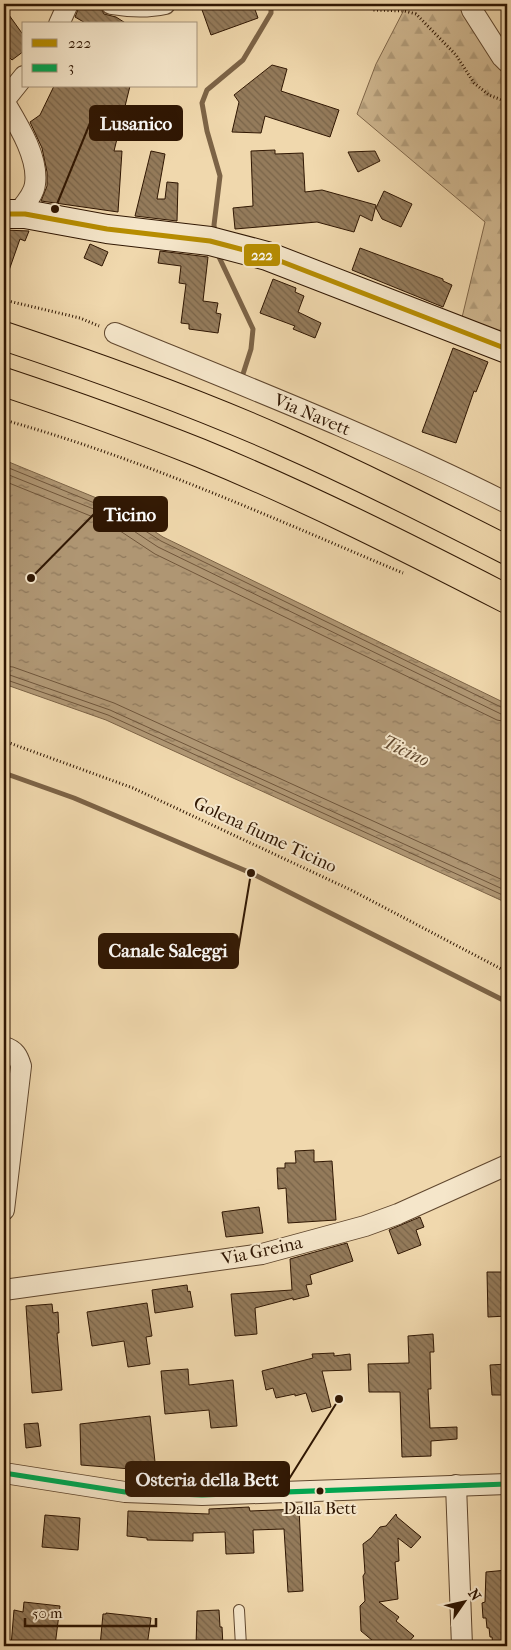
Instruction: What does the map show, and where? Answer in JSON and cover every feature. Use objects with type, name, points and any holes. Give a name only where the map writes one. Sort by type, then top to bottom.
[{"type":"highway","points":[[4,336],[142,384],[279,439],[507,550]]},
{"type":"highway","points":[[4,382],[125,424],[257,477],[386,537],[507,599]]},
{"type":"street","points":[[47,4],[62,16]]},
{"type":"street","points":[[111,4],[125,7],[144,7],[165,4]]},
{"type":"street","points":[[470,4],[472,10],[507,62]]},
{"type":"street","points":[[10,214],[31,194],[35,186],[35,168],[23,135],[4,101],[22,78]]},
{"type":"street","points":[[10,214],[107,229],[215,242],[267,256],[507,349]]},
{"type":"street","name":"Via Navett","points":[[115,333],[375,441],[507,503]]},
{"type":"street","points":[[4,1047],[16,1054],[21,1066],[4,1210]]},
{"type":"street","name":"Via Greina","points":[[4,1290],[262,1254],[365,1226],[398,1214],[507,1165]]},
{"type":"street","points":[[4,1473],[125,1492],[202,1495],[507,1484]]},
{"type":"street","points":[[456,1486],[462,1646]]},
{"type":"lane","points":[[239,1610],[241,1646]]},
{"type":"path","points":[[365,4],[374,10],[405,11],[416,14],[456,55],[474,83],[489,95],[507,102]]},
{"type":"path","points":[[4,300],[80,318],[115,333]]},
{"type":"path","points":[[4,420],[35,428],[136,463],[238,503],[410,576]]},
{"type":"path","name":"Golena fiume Ticino","points":[[4,741],[133,788],[351,890],[507,972]]},
{"type":"green space","points":[[407,4],[470,4],[507,62],[507,349],[459,330],[485,222],[357,114],[376,64]]},
{"type":"water","points":[[4,460],[116,506],[163,537],[507,704],[507,903],[106,720],[4,684]]},
{"type":"building","points":[[84,4],[95,4],[100,6],[104,14],[116,17],[124,22],[84,22],[75,17],[79,7]]},
{"type":"building","points":[[210,4],[253,4],[258,18],[211,35],[201,7]]},
{"type":"building","points":[[4,8],[22,33],[22,52],[12,60],[9,57],[4,61]]},
{"type":"building","points":[[272,65],[287,69],[281,91],[339,110],[330,137],[265,116],[261,133],[232,132],[239,102],[234,95]]},
{"type":"building","points":[[53,88],[130,88],[114,151],[122,151],[118,212],[41,201],[47,186],[47,172],[42,148],[30,122],[40,115]]},
{"type":"building","points":[[275,150],[275,154],[303,153],[305,192],[322,190],[376,205],[372,221],[360,215],[354,232],[317,222],[235,229],[233,208],[253,206],[251,151]]},
{"type":"building","points":[[151,151],[165,154],[157,199],[165,199],[167,182],[178,183],[177,221],[135,216]]},
{"type":"building","points":[[375,151],[380,161],[358,172],[348,152]]},
{"type":"building","points":[[384,191],[412,204],[401,227],[382,219],[376,208]]},
{"type":"building","points":[[4,230],[29,231],[25,241],[20,239],[6,279],[4,279]]},
{"type":"building","points":[[90,244],[108,252],[102,266],[84,258]]},
{"type":"building","points":[[360,248],[443,279],[443,281],[452,285],[443,307],[352,270]]},
{"type":"building","points":[[160,251],[208,257],[203,301],[218,303],[216,313],[221,314],[218,333],[189,329],[189,324],[181,323],[186,284],[179,283],[181,266],[158,263]]},
{"type":"building","points":[[273,279],[296,288],[295,292],[304,296],[298,312],[321,323],[315,338],[293,329],[295,326],[260,313]]},
{"type":"building","points":[[453,348],[488,362],[476,392],[474,391],[456,443],[422,432]]},
{"type":"building","points":[[314,1150],[314,1162],[332,1161],[336,1220],[288,1223],[286,1188],[278,1189],[277,1168],[285,1168],[285,1163],[296,1163],[295,1151]]},
{"type":"building","points":[[259,1207],[263,1233],[226,1237],[222,1212]]},
{"type":"building","points":[[420,1217],[424,1227],[416,1230],[421,1245],[398,1254],[389,1230]]},
{"type":"building","points":[[347,1243],[353,1261],[310,1275],[312,1284],[306,1285],[309,1296],[293,1300],[293,1298],[255,1308],[257,1334],[235,1336],[231,1294],[292,1290],[290,1259]]},
{"type":"building","points":[[487,1272],[507,1272],[507,1316],[488,1317]]},
{"type":"building","points":[[187,1285],[193,1307],[155,1313],[152,1290]]},
{"type":"building","points":[[147,1303],[152,1336],[146,1337],[150,1364],[128,1367],[124,1341],[92,1346],[87,1312]]},
{"type":"building","points":[[52,1304],[53,1313],[58,1312],[59,1333],[57,1333],[62,1390],[32,1393],[26,1306]]},
{"type":"building","points":[[433,1334],[434,1352],[430,1352],[431,1389],[428,1389],[430,1428],[457,1427],[457,1439],[431,1441],[431,1456],[402,1457],[400,1392],[369,1392],[368,1364],[409,1363],[408,1336]]},
{"type":"building","points":[[334,1353],[334,1356],[350,1354],[351,1370],[322,1371],[331,1407],[312,1412],[306,1393],[276,1398],[273,1388],[266,1390],[262,1371],[313,1358],[312,1354]]},
{"type":"building","points":[[507,1364],[507,1395],[492,1395],[490,1365]]},
{"type":"building","points":[[188,1369],[189,1385],[233,1380],[237,1426],[211,1428],[209,1410],[165,1414],[161,1371]]},
{"type":"building","points":[[150,1416],[156,1471],[81,1465],[80,1424]]},
{"type":"building","points":[[38,1423],[41,1446],[26,1448],[24,1424]]},
{"type":"building","points":[[249,1507],[250,1511],[299,1509],[303,1591],[288,1592],[284,1529],[253,1530],[254,1553],[226,1554],[225,1532],[193,1533],[193,1541],[147,1540],[147,1538],[127,1536],[128,1511],[209,1514],[209,1509]]},
{"type":"building","points":[[396,1514],[397,1517],[421,1537],[411,1548],[398,1538],[399,1561],[395,1562],[398,1599],[379,1602],[399,1617],[396,1621],[414,1636],[405,1646],[379,1646],[361,1631],[360,1606],[365,1601],[363,1544],[380,1527],[386,1526]]},
{"type":"building","points":[[45,1515],[80,1518],[78,1550],[42,1547]]},
{"type":"building","points":[[507,1570],[507,1645],[493,1646],[486,1618],[483,1618],[482,1603],[485,1602],[486,1572]]},
{"type":"building","points":[[24,1602],[60,1606],[55,1646],[11,1646],[14,1610],[23,1612]]},
{"type":"building","points":[[219,1610],[223,1646],[196,1646],[197,1611]]},
{"type":"building","points":[[103,1614],[151,1618],[147,1646],[100,1646]]},
{"type":"waterway","points":[[215,233],[214,225],[220,176],[207,131],[202,103],[207,90],[243,60],[271,13],[271,4]]},
{"type":"waterway","points":[[218,251],[219,257],[253,329],[251,349],[243,374]]},
{"type":"waterway","points":[[4,773],[74,798],[251,873],[507,1002]]},
{"type":"transit line","name":"222","points":[[4,214],[25,214],[107,229],[210,241],[267,256],[507,349]]},
{"type":"transit line","name":"3","points":[[4,1473],[125,1492],[202,1495],[507,1484]]},
{"type":"place","name":"Lusanico","points":[[55,209]]},
{"type":"place","name":"Ticino","points":[[31,578]]},
{"type":"place","name":"Canale Saleggi","points":[[251,873]]},
{"type":"place","name":"Osteria della Bett","points":[[339,1399]]},
{"type":"place","name":"Dalla Bett","points":[[320,1491]]}]
